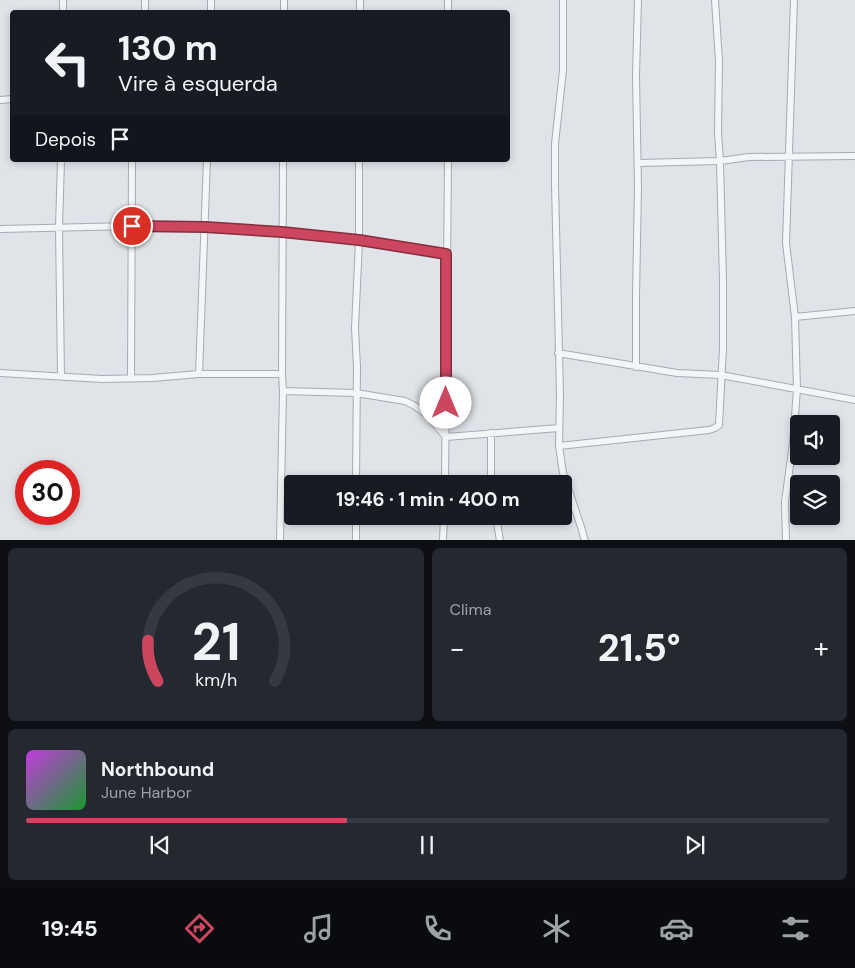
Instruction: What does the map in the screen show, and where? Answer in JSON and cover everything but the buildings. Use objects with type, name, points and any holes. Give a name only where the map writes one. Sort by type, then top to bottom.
[{"type":"street","points":[[563,0],[563,70],[555,144],[560,394],[559,446],[563,473],[584,540]]},
{"type":"street","points":[[636,367],[638,164],[636,76],[638,0]]},
{"type":"street","points":[[559,446],[715,428],[719,425],[724,281],[718,133],[719,61],[715,0]]},
{"type":"street","points":[[786,540],[785,502],[793,443],[797,389],[795,317],[786,243],[794,0]]},
{"type":"street","points":[[638,164],[720,161],[749,157],[855,156]]},
{"type":"street","points":[[61,162],[59,227],[61,376]]},
{"type":"street","points":[[131,379],[132,162]]},
{"type":"street","points":[[199,374],[207,162]]},
{"type":"street","points":[[280,540],[283,390],[283,162]]},
{"type":"street","points":[[356,475],[355,328],[359,240],[359,162]]},
{"type":"street","points":[[445,475],[448,162]]},
{"type":"street","points":[[0,229],[132,226],[205,227],[359,240],[446,254]]},
{"type":"street","points":[[795,317],[855,311]]},
{"type":"street","points":[[558,353],[677,373],[721,375],[855,400]]},
{"type":"street","points":[[0,373],[102,379],[152,378],[199,374],[282,374]]},
{"type":"street","points":[[283,390],[356,394],[405,401],[426,414],[446,437]]},
{"type":"street","points":[[446,437],[559,428]]},
{"type":"street","points":[[491,475],[492,433]]},
{"type":"street","points":[[356,525],[356,540]]},
{"type":"street","points":[[444,525],[444,540]]},
{"type":"street","points":[[498,525],[500,540]]},
{"type":"route","points":[[132,226],[205,227],[282,232],[359,240],[446,254],[446,403]]}]
